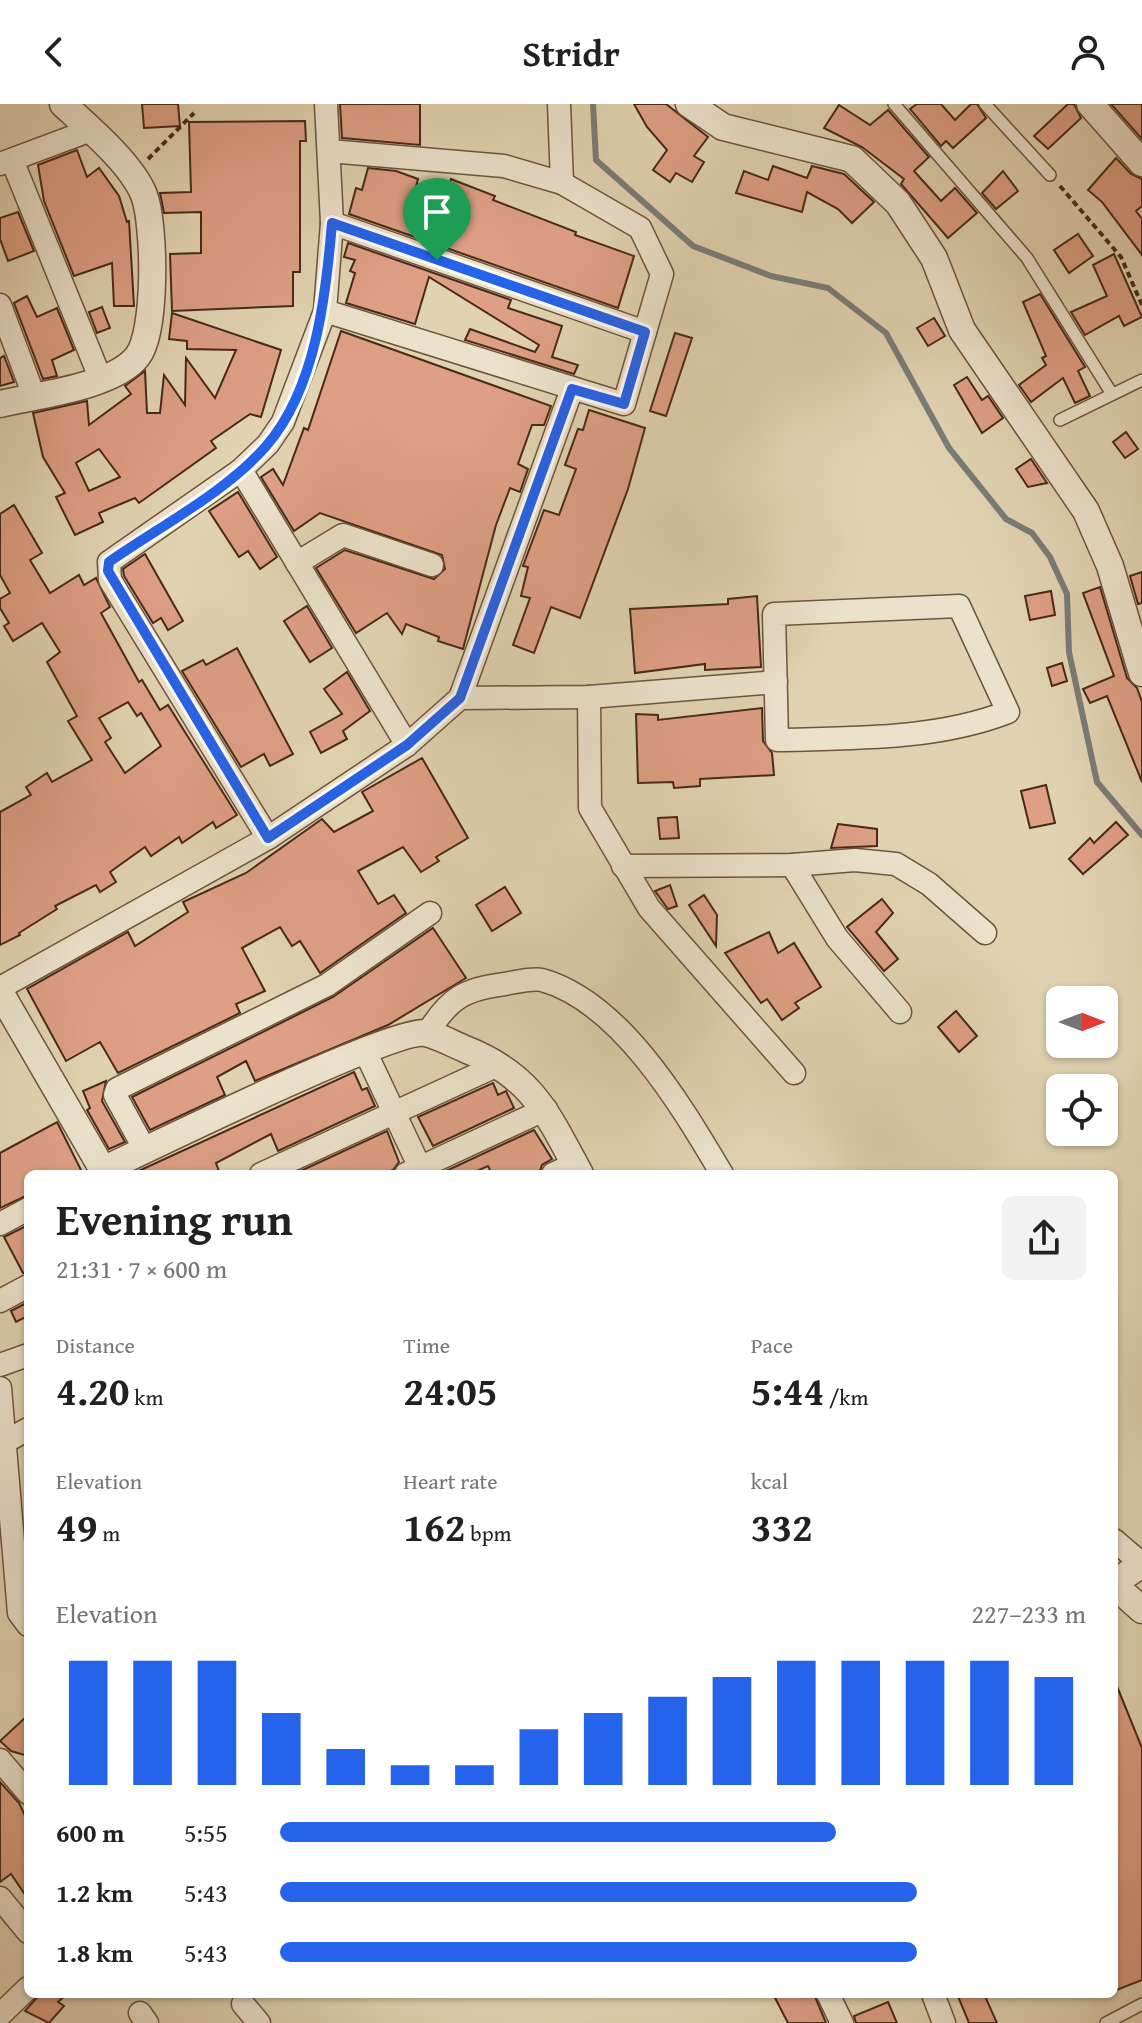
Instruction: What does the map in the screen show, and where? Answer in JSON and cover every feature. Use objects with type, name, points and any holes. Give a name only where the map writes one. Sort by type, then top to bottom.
[{"type":"street","points":[[0,404],[101,380],[137,358],[149,328],[152,286],[144,195],[130,172],[63,104]]},
{"type":"street","points":[[268,838],[108,571],[109,562],[241,470],[268,444],[283,422],[325,311],[332,223],[326,104]]},
{"type":"street","points":[[559,104],[562,183]]},
{"type":"street","points":[[689,104],[723,127],[852,159],[898,203],[934,258],[962,330],[1086,511],[1110,566],[1141,664]]},
{"type":"street","points":[[1090,104],[1142,163]]},
{"type":"street","points":[[91,130],[6,162],[101,380]]},
{"type":"street","points":[[325,311],[624,404],[662,274],[640,228],[562,183],[504,166],[329,151]]},
{"type":"street","points":[[332,223],[645,332]]},
{"type":"street","points":[[0,305],[34,396]]},
{"type":"street","points":[[99,1170],[0,990],[268,838],[407,745],[460,698],[572,389]]},
{"type":"street","points":[[241,470],[407,745]]},
{"type":"street","points":[[297,563],[343,535],[432,565]]},
{"type":"street","points":[[959,606],[1008,712],[988,720],[886,737],[777,740],[776,682],[774,614],[959,606]]},
{"type":"street","points":[[460,698],[589,697],[776,682]]},
{"type":"street","points":[[589,697],[590,808],[649,908],[794,1073]]},
{"type":"street","points":[[623,866],[792,865],[855,860],[896,864],[929,884],[985,933]]},
{"type":"street","points":[[792,865],[837,938],[900,1012]]},
{"type":"street","points":[[145,1150],[115,1095],[117,1089],[327,985],[430,913]]},
{"type":"street","points":[[427,1034],[445,1005],[477,987],[540,979],[605,1013],[681,1105],[720,1170]]},
{"type":"street","points":[[107,1170],[401,1035],[427,1034],[498,1065],[521,1079],[546,1109],[569,1170]]},
{"type":"street","points":[[365,1051],[395,1113],[415,1170]]},
{"type":"street","points":[[270,1170],[498,1065]]},
{"type":"street","points":[[420,1170],[546,1109]]},
{"type":"street","points":[[0,1224],[24,1211]]},
{"type":"street","points":[[0,1301],[24,1288]]},
{"type":"street","points":[[0,1365],[24,1356]]},
{"type":"street","points":[[0,1388],[5,1442],[19,1496],[24,1605]]},
{"type":"street","points":[[5,1442],[24,1431]]},
{"type":"street","points":[[1118,1543],[1142,1564],[1118,1581]]},
{"type":"street","points":[[1118,1588],[1142,1610]]},
{"type":"street","points":[[0,1760],[24,1780]]},
{"type":"street","points":[[0,1898],[24,1927]]},
{"type":"street","points":[[0,2015],[24,1992]]},
{"type":"street","points":[[830,1998],[842,2023]]},
{"type":"street","points":[[935,1998],[944,2023]]},
{"type":"street","points":[[243,2004],[259,2023]]},
{"type":"lane","points":[[894,104],[1027,258],[1112,394]]},
{"type":"lane","points":[[985,104],[1050,175]]},
{"type":"lane","points":[[1060,420],[1142,380]]},
{"type":"lane","points":[[1106,2023],[1142,2004]]},
{"type":"path","points":[[130,172],[194,113]]},
{"type":"path","points":[[1050,175],[1121,257],[1142,305]]},
{"type":"building","points":[[142,104],[178,104],[180,126],[144,128]]},
{"type":"building","points":[[340,104],[420,104],[420,145],[342,138]]},
{"type":"building","points":[[634,104],[666,104],[708,137],[694,156],[704,162],[692,182],[676,173],[670,182],[653,170],[667,150],[647,127]]},
{"type":"building","points":[[917,104],[941,104],[955,120],[971,104],[977,104],[986,118],[953,148],[946,141],[941,146],[910,109]]},
{"type":"building","points":[[1068,104],[1074,104],[1081,118],[1048,149],[1034,136]]},
{"type":"building","points":[[1111,104],[1142,104],[1142,139]]},
{"type":"building","points":[[839,105],[870,125],[888,110],[929,157],[914,171],[941,201],[955,188],[977,213],[948,238],[901,184],[904,179],[862,147],[824,128]]},
{"type":"building","points":[[305,121],[306,141],[300,141],[300,272],[293,272],[293,306],[172,311],[170,254],[201,253],[201,212],[164,213],[160,193],[191,192],[189,122]]},
{"type":"building","points":[[77,150],[87,177],[99,168],[119,196],[129,221],[134,306],[114,306],[112,263],[74,276],[44,201],[38,165]]},
{"type":"building","points":[[1116,158],[1131,174],[1142,179],[1142,206],[1136,211],[1142,219],[1142,255],[1102,202],[1088,190]]},
{"type":"building","points":[[773,166],[807,178],[812,166],[844,174],[874,202],[852,223],[838,209],[807,192],[802,212],[736,193],[744,171],[768,180]]},
{"type":"building","points":[[368,168],[396,171],[418,179],[416,187],[444,196],[451,179],[495,196],[493,200],[576,232],[575,235],[634,256],[618,308],[349,214],[356,188],[362,190]]},
{"type":"building","points":[[1003,171],[1018,191],[996,209],[982,193]]},
{"type":"building","points":[[18,212],[34,251],[8,261],[0,239],[0,218]]},
{"type":"building","points":[[1078,234],[1093,256],[1069,273],[1054,250]]},
{"type":"building","points":[[348,243],[511,300],[508,308],[562,326],[552,357],[578,365],[574,374],[465,340],[470,329],[535,352],[539,345],[429,277],[415,324],[346,303],[355,273],[350,271],[355,260],[344,257]]},
{"type":"building","points":[[1114,254],[1142,317],[1124,326],[1119,316],[1085,335],[1071,312],[1107,296],[1093,265]]},
{"type":"building","points":[[1040,294],[1085,367],[1078,371],[1090,396],[1075,403],[1063,378],[1031,402],[1019,385],[1046,365],[1042,358],[1046,356],[1023,302]]},
{"type":"building","points":[[27,296],[37,317],[57,308],[74,350],[52,360],[57,376],[43,379],[14,303]]},
{"type":"building","points":[[102,307],[110,328],[97,333],[89,312]]},
{"type":"building","points":[[172,313],[281,350],[261,417],[250,414],[211,441],[216,448],[139,503],[135,498],[99,513],[103,522],[75,535],[56,497],[65,493],[43,457],[33,413],[87,401],[89,425],[131,394],[125,386],[145,371],[147,413],[160,413],[164,375],[185,405],[186,358],[215,398],[236,350],[187,349],[187,341],[169,339]],"holes":[[[99,449],[120,477],[89,491],[76,463]]]},
{"type":"building","points":[[934,318],[945,336],[928,346],[917,328]]},
{"type":"building","points":[[341,331],[551,406],[544,425],[532,425],[518,464],[528,469],[520,492],[510,488],[496,525],[463,649],[438,641],[439,637],[406,624],[402,634],[387,613],[356,633],[316,568],[345,550],[434,579],[445,569],[442,555],[320,513],[294,531],[261,477],[273,469],[283,485],[304,428],[308,430]]},
{"type":"building","points":[[675,333],[692,338],[666,416],[650,411]]},
{"type":"building","points":[[4,356],[14,382],[0,386],[0,358]]},
{"type":"building","points":[[967,377],[982,400],[988,396],[1003,418],[982,433],[954,385]]},
{"type":"building","points":[[589,410],[645,428],[628,489],[580,618],[551,607],[534,653],[513,645],[530,598],[521,596],[528,567],[523,566],[544,510],[559,515],[576,469],[565,465],[578,429],[583,430]]},
{"type":"building","points":[[1126,432],[1138,449],[1125,458],[1113,442]]},
{"type":"building","points":[[1031,459],[1047,483],[1028,487],[1016,469]]},
{"type":"building","points":[[238,492],[277,557],[260,569],[248,551],[239,557],[209,511]]},
{"type":"building","points":[[14,505],[42,553],[30,560],[50,593],[79,575],[84,585],[96,578],[110,607],[101,613],[139,682],[142,680],[160,710],[168,705],[237,815],[216,828],[213,822],[182,843],[179,837],[151,856],[145,847],[110,872],[116,882],[100,892],[96,885],[55,906],[57,909],[0,945],[0,812],[31,795],[26,787],[47,773],[52,782],[92,760],[68,721],[77,716],[47,662],[60,652],[42,623],[13,641],[4,626],[9,623],[0,608],[0,599],[10,593],[0,575],[0,514]],"holes":[[[128,702],[137,716],[141,713],[161,746],[125,773],[105,742],[111,738],[99,718]]]},
{"type":"building","points":[[145,554],[183,621],[168,630],[161,618],[153,623],[124,576],[123,569]]},
{"type":"building","points":[[1142,572],[1142,603],[1138,604],[1130,576]]},
{"type":"building","points":[[1100,587],[1127,678],[1137,688],[1142,702],[1142,782],[1107,696],[1090,703],[1083,689],[1114,676],[1083,593]]},
{"type":"building","points":[[1051,591],[1055,615],[1030,620],[1025,596]]},
{"type":"building","points":[[757,596],[761,667],[705,670],[705,664],[635,673],[630,609],[728,604],[728,599]]},
{"type":"building","points":[[307,606],[332,648],[310,662],[284,621]]},
{"type":"building","points":[[237,648],[293,754],[270,766],[264,754],[241,767],[182,671],[203,660],[206,665]]},
{"type":"building","points":[[1062,663],[1067,681],[1052,686],[1047,668]]},
{"type":"building","points":[[347,672],[370,711],[343,731],[347,739],[321,753],[310,732],[342,714],[324,689]]},
{"type":"building","points":[[762,708],[763,741],[772,753],[774,775],[700,779],[700,786],[674,788],[673,782],[638,783],[636,714],[658,715],[658,720]]},
{"type":"building","points":[[422,758],[468,838],[436,857],[439,861],[421,872],[403,847],[358,871],[378,904],[394,895],[406,913],[320,973],[300,941],[292,946],[280,927],[242,948],[265,991],[236,1004],[240,1013],[118,1073],[100,1042],[66,1061],[27,989],[128,932],[135,946],[188,912],[183,902],[246,873],[322,819],[334,832],[373,811],[362,792]]},
{"type":"building","points":[[1046,785],[1055,823],[1030,828],[1021,791]]},
{"type":"building","points":[[677,817],[679,838],[660,839],[658,818]]},
{"type":"building","points":[[1116,822],[1128,835],[1083,874],[1069,859],[1090,838],[1094,843]]},
{"type":"building","points":[[838,824],[877,829],[877,846],[831,848]]},
{"type":"building","points":[[670,885],[677,906],[668,909],[655,891]]},
{"type":"building","points":[[505,887],[521,913],[492,931],[476,905]]},
{"type":"building","points":[[704,895],[717,915],[716,946],[689,905]]},
{"type":"building","points":[[882,899],[893,913],[876,932],[898,959],[884,971],[847,927]]},
{"type":"building","points":[[433,928],[466,978],[388,1025],[255,1081],[246,1061],[217,1077],[225,1095],[150,1130],[132,1097],[333,997]]},
{"type":"building","points":[[769,932],[778,953],[794,943],[821,987],[795,1003],[799,1008],[782,1020],[767,999],[761,1003],[725,953]]},
{"type":"building","points":[[956,1011],[977,1036],[959,1052],[938,1027]]},
{"type":"building","points":[[354,1072],[362,1090],[367,1088],[375,1106],[278,1151],[271,1134],[216,1163],[219,1170],[141,1170]]},
{"type":"building","points":[[106,1081],[102,1101],[125,1142],[109,1149],[87,1110],[90,1108],[83,1091]]},
{"type":"building","points":[[493,1083],[498,1095],[506,1091],[514,1108],[433,1146],[418,1117]]},
{"type":"building","points":[[57,1122],[81,1170],[24,1170],[24,1197],[0,1208],[0,1153]]},
{"type":"building","points":[[534,1130],[552,1159],[542,1165],[540,1170],[490,1170],[488,1166],[479,1170],[448,1170]]},
{"type":"building","points":[[387,1131],[399,1162],[393,1170],[303,1170]]},
{"type":"building","points":[[24,1227],[24,1273],[23,1273],[4,1237]]},
{"type":"building","points":[[24,1304],[24,1318],[16,1322],[11,1311]]},
{"type":"building","points":[[1118,1689],[1142,1748],[1142,1980],[1118,1989]]},
{"type":"building","points":[[24,1719],[24,1755],[11,1751],[0,1741]]},
{"type":"building","points":[[0,1782],[19,1803],[24,1814],[24,1893],[11,1874],[0,1882]]},
{"type":"building","points":[[36,1998],[62,1998],[58,2002],[64,2006],[49,2023],[25,2011]]},
{"type":"building","points":[[775,1998],[816,1998],[826,2023],[788,2023]]},
{"type":"building","points":[[959,1998],[986,1998],[997,2023],[969,2023]]},
{"type":"building","points":[[888,2002],[897,2023],[856,2023],[854,2016]]},
{"type":"waterway","points":[[593,104],[596,160],[693,246],[771,276],[828,288],[886,333],[949,448],[1006,519],[1032,533],[1050,557],[1067,594],[1069,652],[1097,782],[1142,835]]},
{"type":"route","points":[[332,223],[437,260],[645,332],[624,404],[572,389],[460,698],[407,745],[268,838],[110,580],[109,562],[241,470],[268,444],[283,422],[325,311],[332,223]]}]
